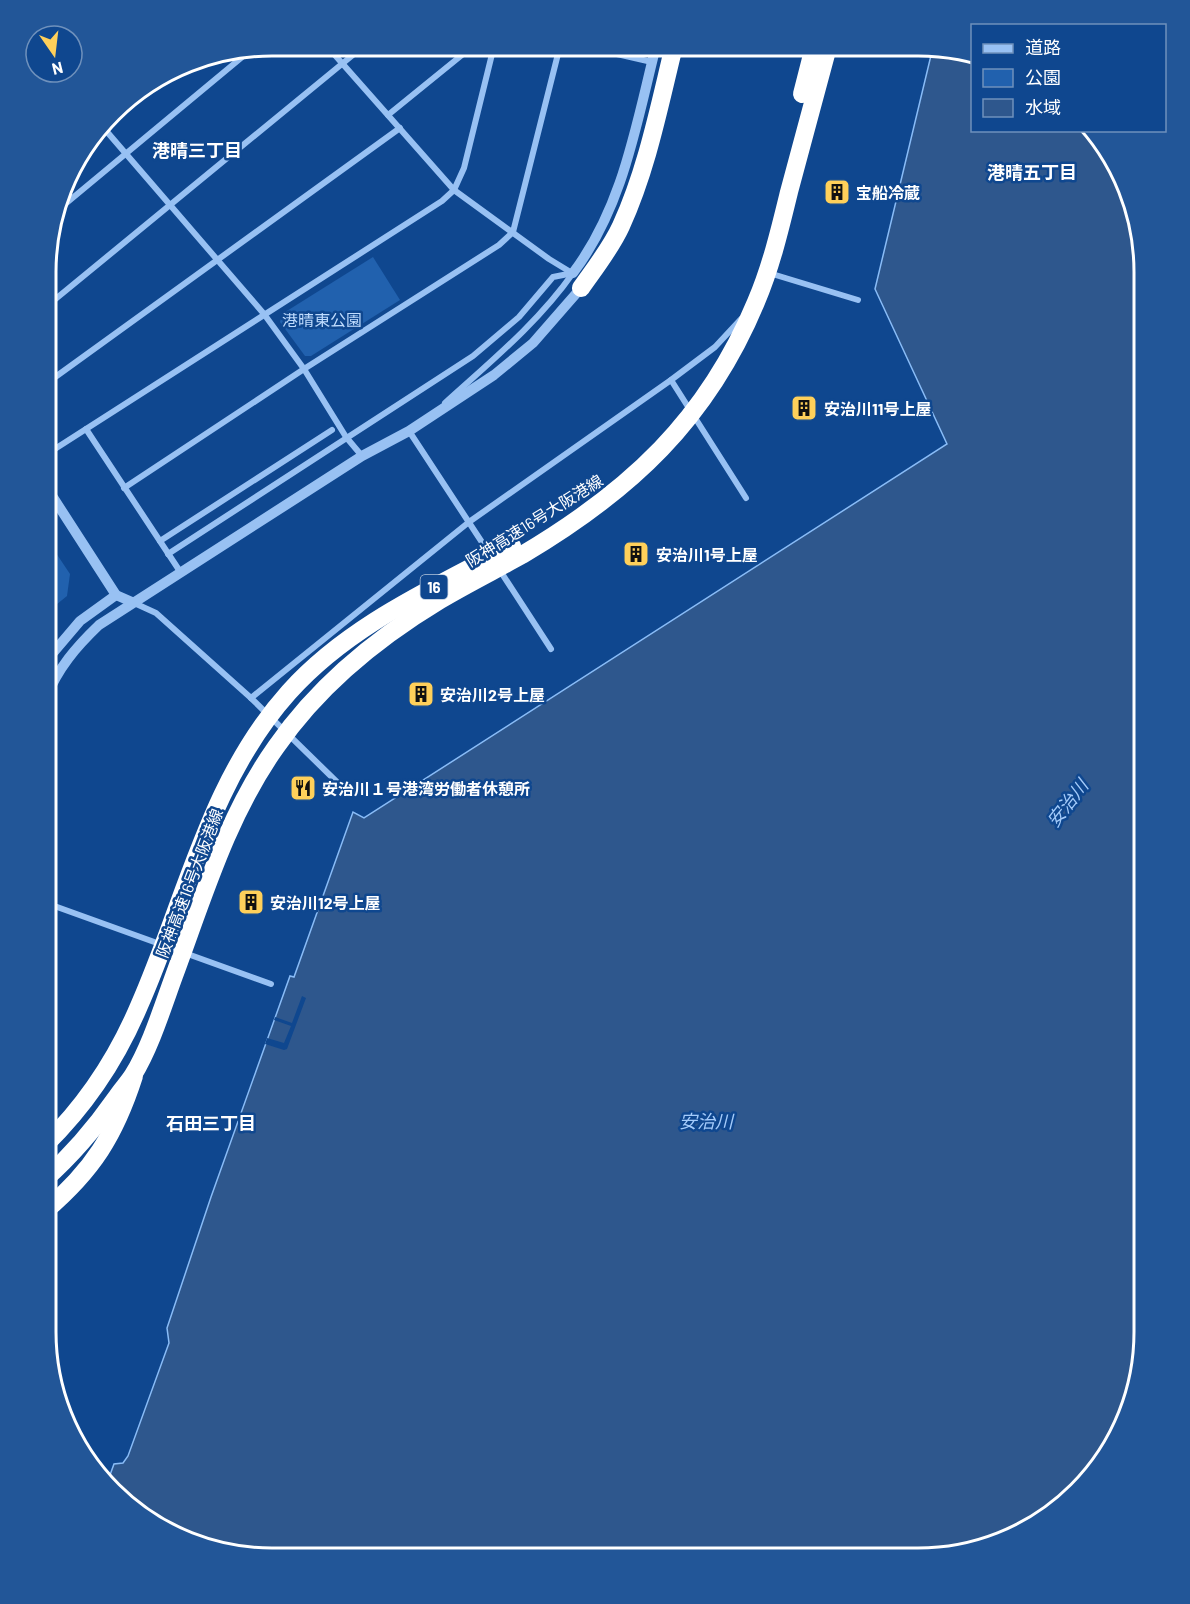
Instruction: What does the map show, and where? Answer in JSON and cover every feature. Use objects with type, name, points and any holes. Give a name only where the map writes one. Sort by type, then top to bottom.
[{"type":"highway","points":[[577,281],[620,228],[647,155],[672,56]]},
{"type":"highway","name":"阪神高速16号大阪港線","points":[[56,1133],[86,1099],[120,1046],[149,982],[195,857],[228,780],[262,725],[289,692],[338,646],[365,627],[401,605],[527,538],[574,510],[618,478],[656,443],[706,381],[729,343],[749,298],[778,197],[812,56]]},
{"type":"highway","points":[[807,125],[818,56]]},
{"type":"highway","name":"阪神高速16号大阪港線","points":[[56,1169],[100,1122],[134,1074],[166,999],[219,853],[239,808],[258,773],[293,725],[342,671],[375,644],[440,600],[568,525],[625,485],[660,451],[713,386],[736,347],[757,300],[774,251],[826,56]]},
{"type":"highway","points":[[56,1201],[71,1188],[101,1150],[120,1116],[134,1074]]},
{"type":"street","points":[[335,56],[454,190],[577,281]]},
{"type":"street","points":[[56,299],[352,56]]},
{"type":"street","points":[[388,115],[461,56]]},
{"type":"street","points":[[56,448],[442,201],[454,190],[464,168],[492,56]]},
{"type":"street","points":[[124,488],[304,369],[500,245],[513,232],[557,56]]},
{"type":"street","points":[[626,56],[652,62]]},
{"type":"street","points":[[56,677],[77,647],[99,624],[362,456],[472,391],[512,362],[551,324],[577,281],[615,199],[629,157],[654,56]]},
{"type":"street","points":[[251,698],[469,522],[715,347],[743,316],[765,272],[818,56]]},
{"type":"street","points":[[67,202],[242,57]]},
{"type":"street","points":[[56,377],[400,128]]},
{"type":"street","points":[[107,132],[264,314],[304,369],[346,437],[362,456]]},
{"type":"street","points":[[765,272],[858,300]]},
{"type":"street","points":[[168,554],[473,356],[519,317],[553,277],[577,281]]},
{"type":"street","points":[[424,421],[577,281]]},
{"type":"street","points":[[671,380],[746,498]]},
{"type":"street","points":[[86,429],[181,573]]},
{"type":"street","points":[[160,541],[332,430]]},
{"type":"street","points":[[409,430],[551,649]]},
{"type":"street","points":[[56,503],[116,595],[156,613],[251,698],[340,784]]},
{"type":"street","points":[[56,650],[80,621],[116,595]]},
{"type":"street","points":[[56,907],[271,984]]},
{"type":"green space","name":"港晴東公園","points":[[373,257],[400,300],[311,356],[305,356],[280,322],[282,314]]},
{"type":"green space","points":[[56,553],[70,574],[67,596],[56,605]]},
{"type":"water","name":"安治川","points":[[931,56],[971,62],[971,132],[1083,132],[1106,163],[1127,215],[1134,257],[1134,1347],[1127,1389],[1106,1441],[1081,1475],[1061,1495],[1027,1520],[988,1537],[947,1547],[257,1548],[215,1541],[163,1520],[129,1495],[110,1476],[114,1464],[123,1463],[128,1456],[169,1343],[167,1328],[211,1197],[290,976],[294,977],[353,812],[364,818],[947,444],[875,289]]},
{"type":"pier","points":[[302,996],[306,998],[287,1049],[265,1044],[267,1038],[284,1043],[291,1026],[274,1020],[275,1017],[292,1023]]},
{"type":"place","name":"宝船冷蔵","points":[[837,192]]},
{"type":"place","name":"安治川11号上屋","points":[[804,408]]},
{"type":"place","name":"安治川1号上屋","points":[[636,554]]},
{"type":"place","name":"安治川2号上屋","points":[[421,694]]},
{"type":"place","name":"安治川１号港湾労働者休憩所","points":[[303,788]]},
{"type":"place","name":"安治川12号上屋","points":[[251,902]]},
{"type":"district","name":"港晴三丁目","points":[[197,150]]},
{"type":"district","name":"港晴五丁目","points":[[1032,172]]},
{"type":"district","name":"石田三丁目","points":[[211,1123]]}]
